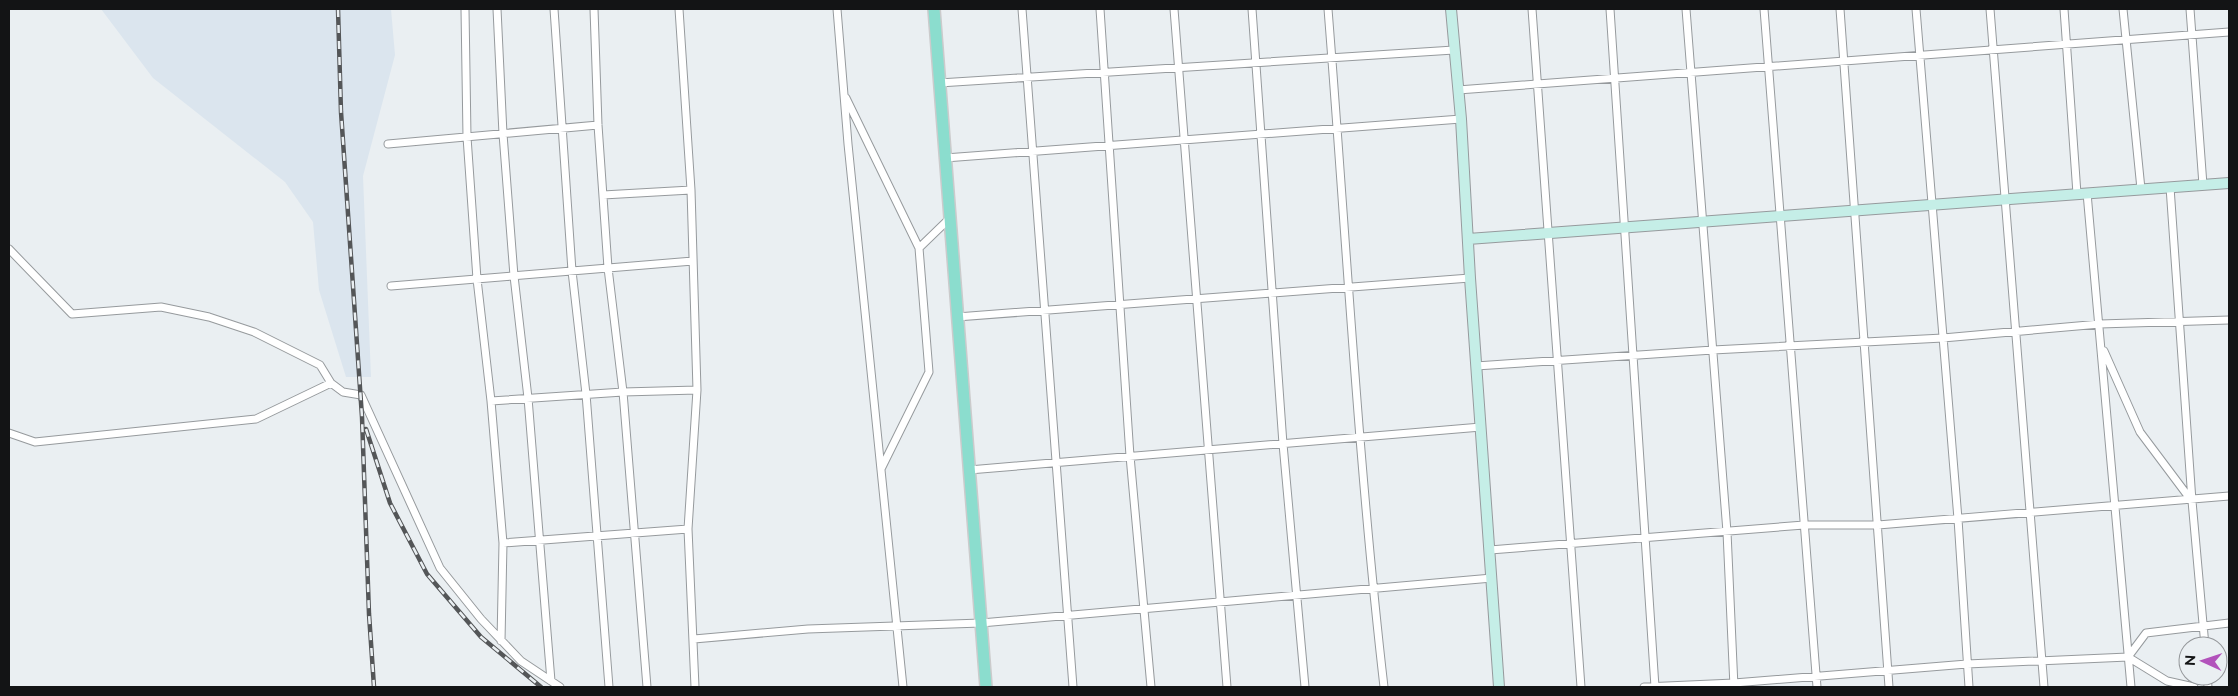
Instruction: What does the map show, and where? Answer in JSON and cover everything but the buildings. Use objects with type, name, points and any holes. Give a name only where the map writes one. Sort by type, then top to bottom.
[{"type":"main road","points":[[934,9],[986,687]]},
{"type":"street","points":[[465,9],[468,137],[477,279],[491,401],[503,543],[501,641]]},
{"type":"street","points":[[498,9],[503,134],[514,276],[528,398],[551,681]]},
{"type":"street","points":[[554,9],[572,271],[586,394],[609,687]]},
{"type":"street","points":[[594,9],[598,126],[608,268],[623,392],[647,687]]},
{"type":"street","points":[[678,9],[691,190],[694,261],[697,390],[688,529],[695,687]]},
{"type":"street","points":[[837,9],[880,469],[903,687]]},
{"type":"street","points":[[1022,9],[1073,687]]},
{"type":"street","points":[[1100,9],[1106,73],[1109,146],[1130,456],[1151,687]]},
{"type":"street","points":[[1174,9],[1227,687]]},
{"type":"street","points":[[1252,9],[1274,293],[1283,444],[1304,687]]},
{"type":"street","points":[[1328,9],[1360,437],[1384,687]]},
{"type":"street","points":[[1451,9],[1461,119],[1470,278],[1499,687]]},
{"type":"street","points":[[1532,9],[1581,687]]},
{"type":"street","points":[[1610,9],[1655,686]]},
{"type":"street","points":[[1686,9],[1727,532],[1734,685]]},
{"type":"street","points":[[1764,9],[1817,687]]},
{"type":"street","points":[[1840,9],[1890,687]]},
{"type":"street","points":[[1916,9],[1958,519],[1969,687]]},
{"type":"street","points":[[1990,9],[2044,687]]},
{"type":"street","points":[[2064,9],[2082,194],[2100,324],[2131,687]]},
{"type":"street","points":[[2123,9],[2141,189]]},
{"type":"street","points":[[2190,9],[2203,184]]},
{"type":"street","points":[[1458,90],[2229,32]]},
{"type":"street","points":[[939,83],[1454,50]]},
{"type":"street","points":[[844,93],[919,248],[929,372],[880,469]]},
{"type":"street","points":[[945,158],[1461,119]]},
{"type":"street","points":[[388,144],[598,126]]},
{"type":"street","points":[[1468,239],[2229,183]]},
{"type":"street","points":[[2170,187],[2192,500],[2204,636]]},
{"type":"street","points":[[603,195],[691,190]]},
{"type":"street","points":[[919,248],[950,218]]},
{"type":"street","points":[[9,249],[72,314],[161,307],[209,317],[254,332],[320,364],[331,383],[343,392],[361,395],[440,568],[481,620],[521,661],[560,687]]},
{"type":"street","points":[[391,286],[694,261]]},
{"type":"street","points":[[957,317],[1470,278]]},
{"type":"street","points":[[1476,366],[1713,350],[1943,338],[2100,324],[2229,320]]},
{"type":"street","points":[[2101,345],[2140,432],[2192,500]]},
{"type":"street","points":[[9,433],[35,442],[256,419],[331,383]]},
{"type":"street","points":[[491,401],[623,392],[697,390]]},
{"type":"street","points":[[969,470],[1480,427]]},
{"type":"street","points":[[1490,550],[1645,536],[1727,532],[1804,525],[1878,525],[2030,514],[2229,496]]},
{"type":"street","points":[[503,543],[688,529]]},
{"type":"street","points":[[694,639],[808,630],[981,623],[1492,578]]},
{"type":"street","points":[[2128,657],[2146,633],[2229,623]]},
{"type":"street","points":[[1644,687],[1734,685],[1888,669],[2128,657],[2167,680],[2194,687]]},
{"type":"shaded area","points":[[101,9],[391,9],[395,55],[363,176],[371,377],[346,377],[319,290],[313,222],[285,182],[153,78]]},
{"type":"railway","points":[[338,9],[341,112],[362,417],[369,614],[374,687]]},
{"type":"railway","points":[[366,429],[390,503],[427,574],[481,637],[541,687]]}]
